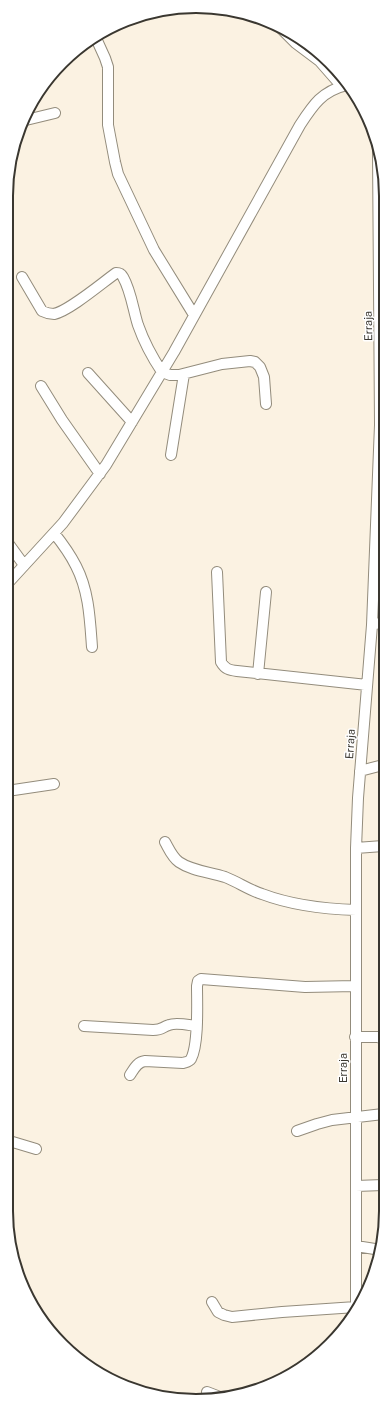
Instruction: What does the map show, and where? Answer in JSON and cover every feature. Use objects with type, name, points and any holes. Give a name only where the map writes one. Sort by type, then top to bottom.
[{"type":"street","points":[[98,42],[108,67],[108,126],[118,174],[154,250],[194,315]]},
{"type":"street","points":[[13,578],[80,502],[100,474],[162,372],[300,125],[320,97],[342,86]]},
{"type":"street","points":[[30,119],[55,113]]},
{"type":"street","name":"Erraja","points":[[378,178],[379,210]]},
{"type":"street","points":[[22,277],[42,311],[53,314],[76,303],[116,273],[121,274],[127,286],[142,334],[153,358],[162,372],[170,375],[184,374],[222,364],[250,360],[256,362],[264,377],[266,404]]},
{"type":"street","points":[[88,373],[132,422]]},
{"type":"street","points":[[171,455],[184,374]]},
{"type":"street","points":[[41,386],[62,420],[100,474]]},
{"type":"street","points":[[54,532],[77,567],[83,583],[88,607],[92,647]]},
{"type":"street","name":"Erraja","points":[[356,1299],[356,848],[360,771],[379,547]]},
{"type":"street","points":[[13,550],[24,566]]},
{"type":"street","points":[[217,572],[221,662],[224,667],[228,670],[258,674],[367,685]]},
{"type":"street","points":[[258,674],[266,592]]},
{"type":"street","points":[[372,625],[379,623]]},
{"type":"street","points":[[360,771],[379,765]]},
{"type":"street","points":[[13,790],[54,784]]},
{"type":"street","points":[[165,842],[172,855],[178,862],[185,866],[232,880],[261,894],[309,905],[335,909],[356,910]]},
{"type":"street","points":[[356,848],[379,846]]},
{"type":"street","points":[[130,1075],[136,1066],[141,1062],[183,1063],[188,1062],[191,1058],[194,1049],[196,1026],[197,986],[198,981],[201,979],[305,987],[356,986]]},
{"type":"street","points":[[84,1026],[162,1030],[168,1025],[173,1024],[196,1026]]},
{"type":"street","points":[[355,1037],[379,1037]]},
{"type":"street","points":[[297,1132],[332,1120],[379,1114]]},
{"type":"street","points":[[13,1142],[36,1148]]},
{"type":"street","points":[[356,1186],[379,1184]]},
{"type":"street","points":[[356,1246],[375,1249]]},
{"type":"street","points":[[212,1302],[218,1312],[232,1317],[282,1312],[350,1310]]},
{"type":"street","points":[[207,1392],[211,1394]]},
{"type":"lane","points":[[286,37],[339,83]]}]
